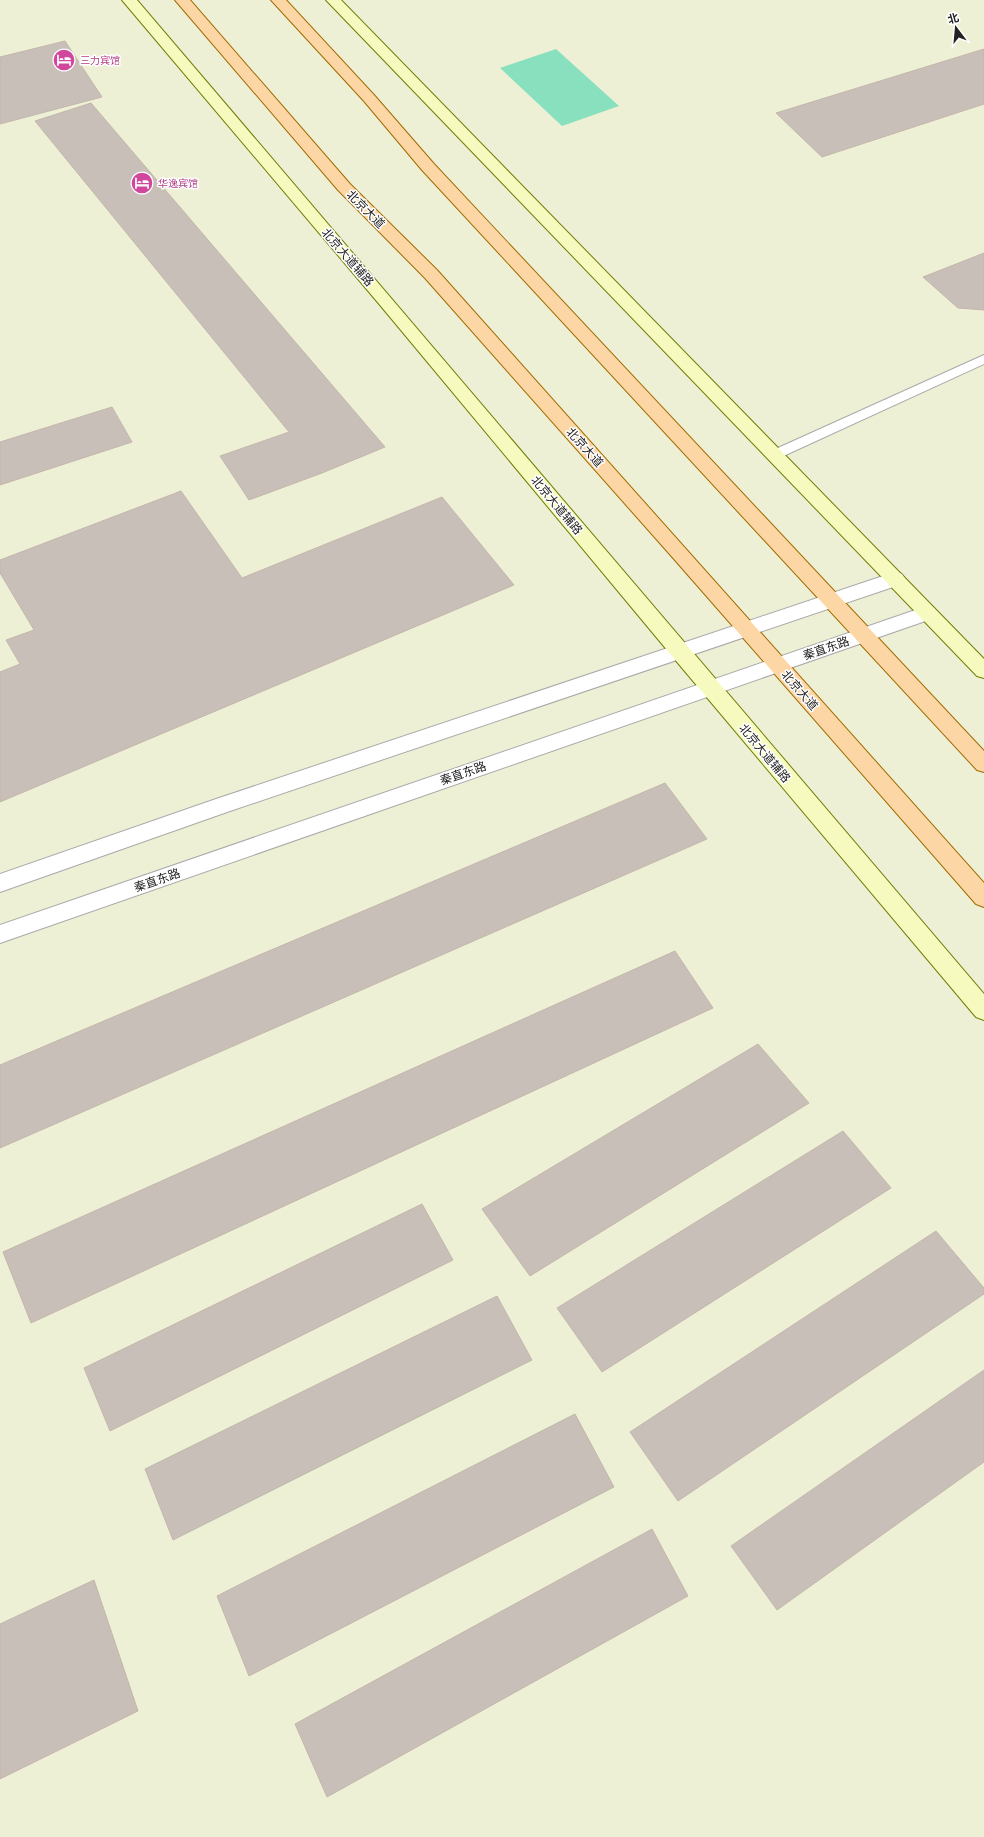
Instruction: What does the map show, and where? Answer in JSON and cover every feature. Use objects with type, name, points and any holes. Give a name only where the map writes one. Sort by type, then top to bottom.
[{"type":"main road","name":"北京大道辅路","points":[[129,0],[386,301],[710,688],[984,1010]]},
{"type":"main road","name":"北京大道","points":[[182,0],[344,187],[431,274],[984,898]]},
{"type":"main road","points":[[278,0],[369,98],[428,167],[984,764]]},
{"type":"main road","points":[[333,0],[984,671]]},
{"type":"street","points":[[0,883],[230,803],[895,579]]},
{"type":"street","name":"秦直东路","points":[[0,934],[927,613]]},
{"type":"lane","points":[[774,455],[984,359]]},
{"type":"green space","points":[[0,0],[984,0],[984,1837],[0,1837]]},
{"type":"green space","points":[[556,49],[619,106],[562,126],[500,68]]},
{"type":"building","points":[[65,41],[102,97],[0,124],[0,57]]},
{"type":"building","points":[[984,49],[984,104],[822,157],[776,113]]},
{"type":"building","points":[[91,103],[385,447],[322,473],[249,500],[220,456],[289,432],[35,121]]},
{"type":"building","points":[[984,253],[984,310],[958,308],[923,277]]},
{"type":"building","points":[[112,407],[132,442],[0,485],[0,442]]},
{"type":"building","points":[[181,491],[242,578],[442,497],[514,585],[0,802],[0,672],[20,664],[6,640],[34,630],[0,573],[0,560]]},
{"type":"building","points":[[665,783],[707,839],[0,1148],[0,1065]]},
{"type":"building","points":[[675,951],[713,1008],[31,1323],[3,1252]]},
{"type":"building","points":[[758,1044],[809,1103],[530,1276],[482,1209]]},
{"type":"building","points":[[843,1131],[891,1188],[602,1372],[557,1308]]},
{"type":"building","points":[[422,1204],[453,1260],[110,1431],[84,1368]]},
{"type":"building","points":[[936,1231],[984,1288],[984,1294],[678,1501],[630,1432]]},
{"type":"building","points":[[497,1296],[532,1360],[173,1540],[145,1469]]},
{"type":"building","points":[[984,1370],[984,1462],[777,1610],[731,1546]]},
{"type":"building","points":[[575,1414],[614,1487],[249,1676],[217,1596]]},
{"type":"building","points":[[652,1529],[688,1596],[327,1797],[295,1724]]},
{"type":"building","points":[[94,1580],[138,1711],[0,1779],[0,1624]]},
{"type":"place","name":"三力宾馆","points":[[64,60]]},
{"type":"place","name":"华逸宾馆","points":[[142,183]]}]
